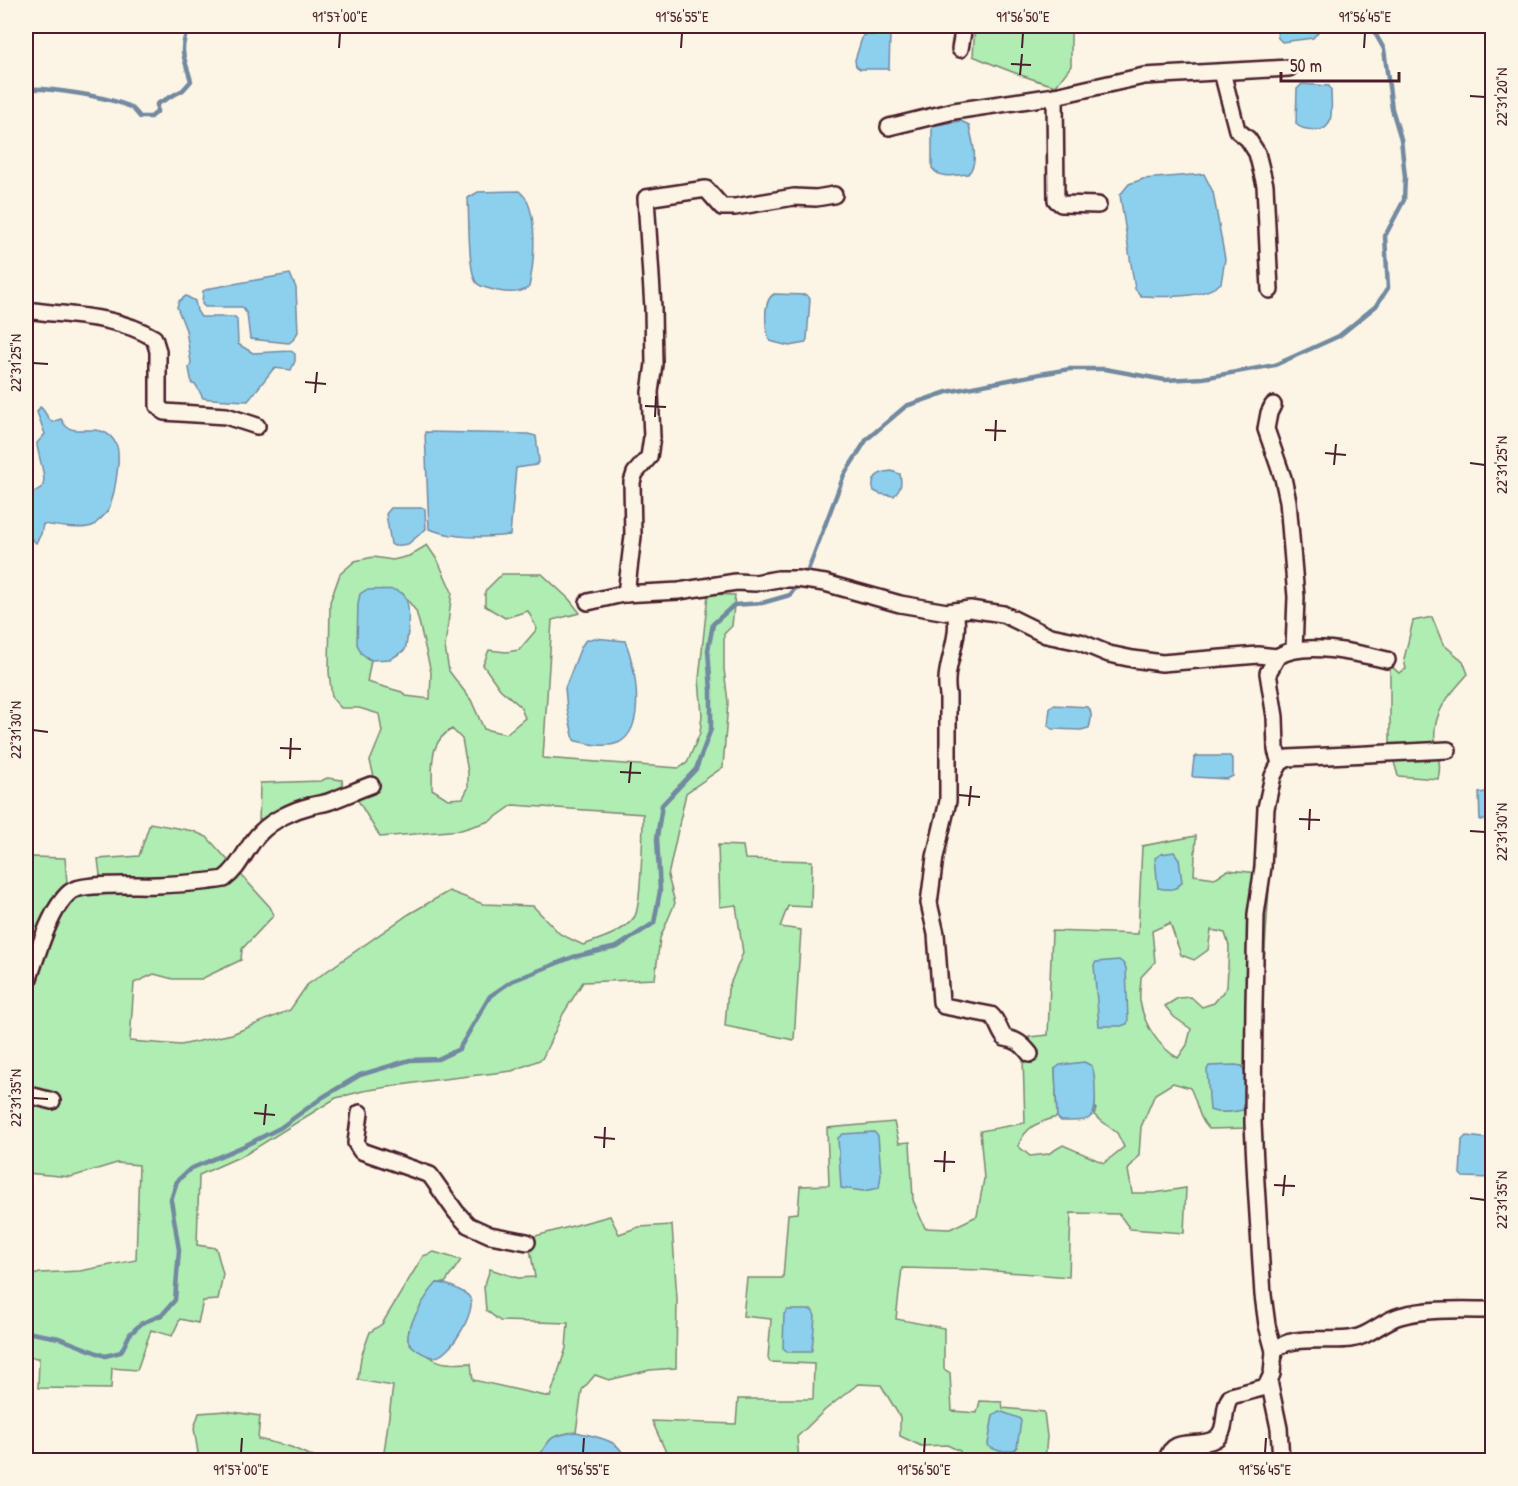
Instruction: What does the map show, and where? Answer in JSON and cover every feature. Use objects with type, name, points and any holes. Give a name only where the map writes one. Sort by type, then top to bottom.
[{"type":"street","points":[[960,49],[964,26]]},
{"type":"street","points":[[889,127],[954,111],[1055,96],[1144,76],[1289,69]]},
{"type":"street","points":[[1222,72],[1237,130],[1248,139],[1257,153],[1265,185],[1269,290]]},
{"type":"street","points":[[1055,96],[1056,200],[1061,204],[1098,205]]},
{"type":"street","points":[[626,594],[633,536],[632,482],[635,473],[649,457],[652,437],[650,392],[654,364],[653,319],[646,198],[706,189],[722,207],[735,207],[794,196],[816,198],[834,195]]},
{"type":"street","points":[[26,310],[99,319],[139,329],[154,338],[158,351],[158,406],[164,412],[226,416],[257,426]]},
{"type":"street","points":[[1273,405],[1266,429],[1283,478],[1288,501],[1296,597],[1293,650]]},
{"type":"street","points":[[588,602],[626,594],[680,591],[736,582],[796,579],[825,584],[900,604],[947,612],[970,609],[1003,614],[1046,635],[1080,642],[1109,654],[1162,663],[1258,655],[1276,657],[1293,650],[1340,651],[1387,660]]},
{"type":"street","points":[[955,611],[958,623],[957,637],[945,684],[948,695],[948,801],[935,857],[928,903],[936,934],[940,1002],[944,1006],[991,1015],[996,1019],[1005,1038],[1016,1040],[1030,1054]]},
{"type":"street","points":[[1276,657],[1268,673],[1275,717],[1276,750],[1280,763]]},
{"type":"street","points":[[1167,1461],[1168,1455],[1178,1445],[1212,1441],[1218,1437],[1223,1426],[1225,1405],[1231,1396],[1266,1387],[1274,1351],[1267,1325],[1263,1295],[1253,1123],[1256,914],[1263,867],[1266,808],[1270,783],[1280,763],[1288,758],[1448,750]]},
{"type":"street","points":[[26,987],[52,917],[69,893],[78,888],[224,879],[233,873],[248,847],[262,831],[279,819],[291,812],[326,803],[371,785]]},
{"type":"street","points":[[26,1094],[52,1101]]},
{"type":"street","points":[[360,1113],[356,1143],[361,1151],[430,1175],[468,1225],[490,1234],[527,1242]]},
{"type":"street","points":[[1274,1351],[1284,1343],[1350,1339],[1361,1336],[1389,1320],[1411,1314],[1492,1310]]},
{"type":"street","points":[[1269,1381],[1279,1428],[1281,1461]]},
{"type":"green space","points":[[975,26],[1071,26],[1071,66],[1056,86],[1025,77],[973,56]]},
{"type":"green space","points":[[427,545],[438,561],[452,592],[445,647],[449,671],[471,700],[484,729],[506,734],[525,718],[520,706],[500,689],[483,665],[489,650],[506,652],[519,650],[537,629],[528,611],[505,618],[485,606],[485,591],[502,574],[542,574],[569,599],[580,613],[552,620],[543,758],[679,768],[687,763],[700,733],[702,715],[699,679],[708,594],[735,595],[732,626],[724,634],[724,669],[728,702],[723,767],[686,793],[668,876],[675,903],[660,938],[655,979],[583,982],[563,1014],[542,1059],[512,1071],[427,1081],[363,1091],[336,1098],[246,1154],[199,1175],[197,1245],[216,1248],[223,1274],[218,1300],[203,1301],[198,1323],[180,1319],[172,1336],[151,1330],[137,1370],[112,1368],[111,1389],[38,1388],[39,1358],[26,1357],[26,1277],[40,1273],[80,1271],[136,1260],[139,1165],[117,1163],[71,1177],[26,1173],[26,860],[33,857],[65,858],[67,883],[77,897],[102,891],[98,859],[139,856],[150,823],[193,831],[207,837],[270,907],[274,915],[242,949],[241,960],[201,979],[173,979],[154,974],[134,983],[130,1041],[181,1045],[232,1034],[290,1010],[307,985],[409,914],[449,891],[483,904],[533,906],[560,934],[583,945],[619,931],[635,916],[640,883],[643,814],[513,805],[490,821],[461,830],[380,837],[357,799],[371,794],[376,784],[370,761],[382,732],[379,714],[359,708],[341,708],[332,698],[329,672],[330,602],[340,574],[355,561],[373,557],[393,560],[409,556]],"holes":[[[402,593],[416,611],[419,622],[431,672],[430,699],[406,696],[402,692],[367,682],[371,660],[366,658]],[[452,729],[462,739],[468,772],[468,788],[463,798],[448,799],[432,789],[432,763],[439,741]]]},
{"type":"green space","points":[[1432,617],[1443,644],[1463,661],[1468,674],[1444,704],[1436,721],[1438,779],[1398,776],[1390,748],[1390,665],[1399,673],[1406,669],[1404,659],[1413,621]]},
{"type":"green space","points":[[327,778],[342,780],[343,791],[259,824],[260,783],[321,781]]},
{"type":"green space","points":[[1196,836],[1194,875],[1215,878],[1228,870],[1270,874],[1263,978],[1261,1060],[1250,1128],[1209,1129],[1202,1120],[1190,1088],[1173,1083],[1155,1094],[1141,1127],[1139,1155],[1128,1170],[1132,1193],[1154,1193],[1186,1188],[1184,1233],[1130,1229],[1119,1214],[1071,1213],[1069,1277],[983,1270],[902,1268],[896,1319],[944,1328],[944,1369],[950,1373],[952,1411],[977,1413],[980,1401],[1002,1402],[1003,1408],[1044,1412],[1047,1437],[1045,1460],[961,1460],[960,1451],[947,1445],[921,1446],[900,1436],[900,1417],[881,1385],[858,1384],[825,1410],[797,1437],[799,1460],[694,1460],[665,1450],[652,1421],[736,1424],[738,1399],[813,1399],[814,1364],[770,1362],[768,1358],[771,1319],[743,1316],[747,1278],[783,1278],[788,1214],[798,1213],[800,1186],[829,1185],[827,1128],[894,1122],[899,1143],[910,1142],[913,1200],[925,1228],[950,1229],[977,1216],[984,1179],[980,1131],[1025,1123],[1023,1059],[1029,1037],[1048,1035],[1052,931],[1138,934],[1142,846]],"holes":[[[1170,923],[1181,955],[1194,960],[1208,950],[1211,930],[1225,933],[1229,946],[1227,987],[1214,1003],[1202,1007],[1191,997],[1178,998],[1165,1006],[1174,1017],[1191,1029],[1187,1045],[1178,1058],[1153,1034],[1142,1010],[1140,998],[1141,977],[1155,962],[1152,931]],[[1055,1069],[1096,1109],[1094,1115],[1117,1133],[1124,1147],[1104,1163],[1063,1145],[1048,1154],[1030,1156],[1018,1146],[1033,1126],[1057,1117]]]},
{"type":"green space","points":[[718,845],[743,846],[745,859],[812,861],[811,907],[788,906],[780,927],[801,930],[794,1040],[725,1026],[728,989],[743,953],[736,905],[720,907]]},
{"type":"green space","points":[[610,1216],[619,1234],[639,1227],[672,1225],[677,1299],[676,1368],[650,1370],[609,1380],[595,1375],[582,1390],[576,1432],[551,1439],[537,1460],[383,1460],[393,1386],[358,1380],[361,1357],[370,1332],[382,1324],[423,1256],[434,1252],[461,1260],[445,1283],[437,1283],[409,1330],[408,1340],[441,1362],[471,1363],[473,1380],[550,1397],[566,1348],[568,1323],[500,1321],[486,1310],[484,1287],[490,1269],[518,1278],[535,1277],[528,1238]]},
{"type":"green space","points":[[226,1411],[260,1416],[258,1439],[291,1447],[320,1460],[189,1460],[198,1453],[194,1428],[199,1413]]},
{"type":"water","points":[[1276,26],[1318,26],[1318,32],[1313,38],[1282,42],[1278,38]]},
{"type":"water","points":[[863,35],[890,35],[889,69],[860,69],[856,66],[855,60]]},
{"type":"water","points":[[1302,84],[1329,86],[1331,90],[1331,117],[1322,130],[1304,128],[1296,124],[1297,89]]},
{"type":"water","points":[[961,121],[969,125],[972,138],[974,163],[972,169],[968,174],[948,176],[940,174],[932,168],[932,128],[936,125]]},
{"type":"water","points":[[1204,174],[1213,192],[1225,259],[1221,283],[1204,292],[1194,294],[1172,297],[1141,296],[1135,289],[1120,195],[1129,184],[1143,179]]},
{"type":"water","points":[[519,191],[526,198],[533,222],[534,250],[529,287],[510,292],[483,287],[476,282],[473,275],[469,242],[468,198],[478,192]]},
{"type":"water","points":[[290,274],[296,288],[298,332],[289,343],[250,339],[247,314],[242,307],[205,307],[202,304],[203,291],[211,288]]},
{"type":"water","points":[[774,294],[807,295],[810,299],[805,343],[789,346],[770,341],[766,309]]},
{"type":"water","points":[[186,296],[195,301],[201,317],[235,317],[238,344],[253,353],[291,351],[295,354],[295,361],[291,370],[274,368],[248,401],[203,398],[196,385],[192,384],[186,330],[177,307],[179,301]]},
{"type":"water","points":[[40,407],[52,422],[61,419],[66,426],[72,429],[105,432],[116,444],[118,458],[112,498],[105,515],[94,525],[84,528],[43,524],[36,543],[26,533],[26,498],[44,483],[37,443],[45,434],[37,412]]},
{"type":"water","points":[[425,432],[536,436],[539,461],[536,465],[516,468],[510,535],[469,537],[449,535],[429,529]]},
{"type":"water","points":[[891,471],[900,474],[901,481],[894,496],[874,491],[873,482],[876,476]]},
{"type":"water","points":[[391,508],[425,509],[426,529],[408,544],[394,546],[391,544],[386,514]]},
{"type":"water","points":[[366,590],[395,590],[406,598],[409,621],[405,650],[391,659],[371,660],[361,653],[357,644],[358,604],[360,594]]},
{"type":"water","points":[[594,638],[625,641],[635,680],[636,711],[633,724],[627,736],[618,743],[608,745],[574,740],[567,709],[565,688],[581,647],[585,641]]},
{"type":"water","points":[[1053,705],[1088,707],[1091,714],[1089,728],[1052,729],[1048,726],[1050,708]]},
{"type":"water","points":[[1197,756],[1230,756],[1233,760],[1233,776],[1227,779],[1192,776],[1194,758]]},
{"type":"water","points":[[1492,791],[1492,819],[1480,820],[1479,793]]},
{"type":"water","points":[[1174,852],[1179,859],[1182,882],[1172,889],[1158,888],[1155,858],[1161,854]]},
{"type":"water","points":[[1119,960],[1126,968],[1128,1021],[1127,1024],[1121,1026],[1099,1026],[1094,965],[1096,962]]},
{"type":"water","points":[[1084,1062],[1092,1066],[1095,1109],[1090,1118],[1085,1120],[1061,1121],[1057,1117],[1055,1069],[1060,1065]]},
{"type":"water","points":[[1209,1066],[1242,1066],[1245,1073],[1243,1110],[1222,1112],[1210,1110],[1207,1070]]},
{"type":"water","points":[[874,1132],[878,1136],[881,1174],[879,1188],[863,1191],[841,1188],[838,1138],[843,1134]]},
{"type":"water","points":[[1466,1136],[1492,1139],[1492,1178],[1463,1177],[1460,1174],[1462,1140]]},
{"type":"water","points":[[437,1283],[449,1285],[465,1293],[470,1298],[471,1304],[466,1323],[454,1342],[447,1350],[434,1357],[427,1356],[410,1344],[408,1334],[423,1301]]},
{"type":"water","points":[[788,1310],[812,1310],[815,1316],[810,1352],[788,1352],[783,1348],[784,1314]]},
{"type":"water","points":[[999,1411],[1019,1418],[1021,1421],[1017,1447],[1013,1451],[999,1451],[989,1447],[993,1415]]},
{"type":"water","points":[[576,1432],[613,1443],[623,1453],[624,1460],[537,1460],[551,1439]]},
{"type":"waterway","points":[[26,89],[94,96],[130,107],[140,117],[151,117],[157,112],[157,104],[183,90],[191,81],[183,48],[189,26]]},
{"type":"waterway","points":[[26,1332],[59,1338],[105,1356],[121,1352],[130,1334],[142,1323],[162,1315],[175,1300],[179,1250],[171,1200],[177,1181],[190,1169],[280,1128],[323,1097],[360,1075],[410,1060],[438,1059],[459,1049],[490,996],[512,981],[573,957],[617,947],[654,923],[660,891],[657,838],[662,805],[696,769],[711,729],[708,650],[713,624],[734,605],[762,603],[790,595],[808,570],[844,475],[867,439],[906,406],[947,392],[1070,369],[1105,369],[1165,380],[1203,378],[1275,365],[1339,336],[1376,306],[1388,288],[1385,236],[1404,200],[1405,177],[1401,139],[1392,109],[1384,49],[1371,26]]}]
